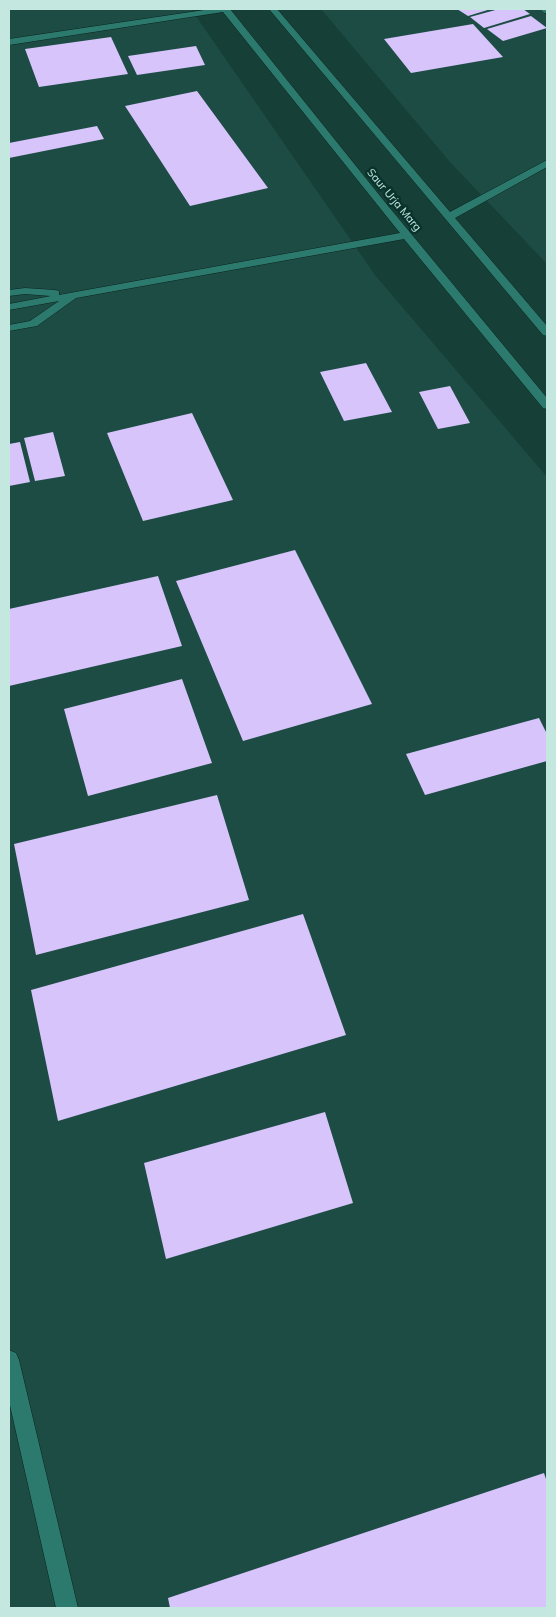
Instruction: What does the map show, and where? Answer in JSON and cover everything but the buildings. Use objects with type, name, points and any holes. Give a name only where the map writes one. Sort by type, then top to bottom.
[{"type":"street","points":[[9,42],[226,9]]},
{"type":"street","name":"Saur Urja Marg","points":[[226,9],[288,89],[547,405]]},
{"type":"street","points":[[273,9],[547,333]]},
{"type":"street","points":[[449,217],[547,164]]},
{"type":"street","points":[[9,307],[407,235]]},
{"type":"street","points":[[9,293],[25,290],[77,295]]},
{"type":"street","points":[[9,328],[32,324],[77,295]]},
{"type":"street","points":[[9,1360],[67,1608]]},
{"type":"shaded area","points":[[9,9],[191,9],[375,275],[547,477],[547,1608],[9,1608]]},
{"type":"shaded area","points":[[321,9],[547,9],[547,264],[450,162]]}]
